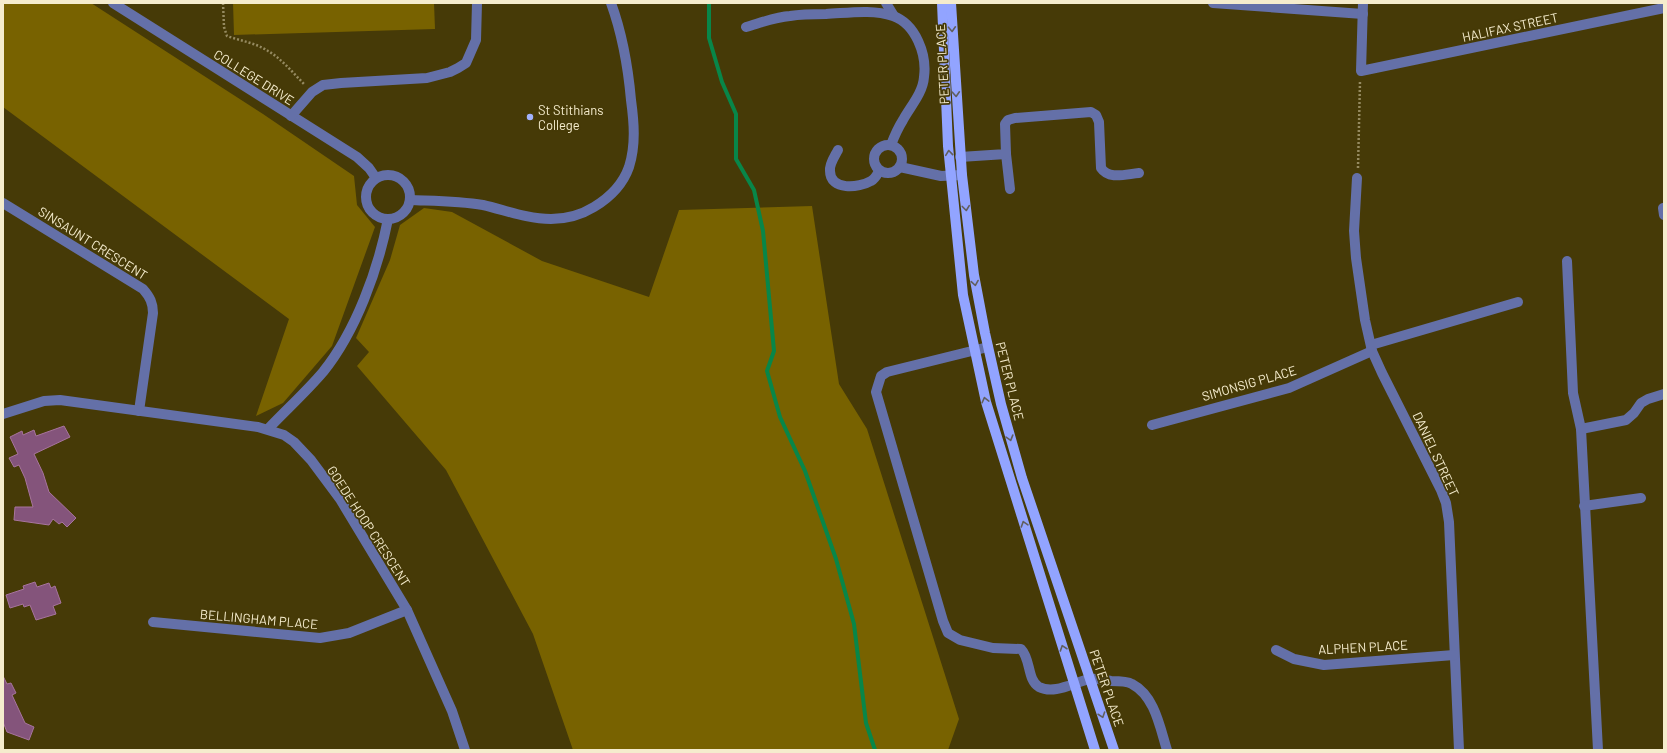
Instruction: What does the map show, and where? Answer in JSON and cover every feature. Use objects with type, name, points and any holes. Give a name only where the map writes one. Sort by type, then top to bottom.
[{"type":"main road","name":"PETER PLACE","points":[[942,3],[947,125],[964,305],[986,402],[1076,685],[1095,750]]},
{"type":"main road","name":"PETER PLACE","points":[[951,3],[962,176],[974,276],[988,347],[1001,404],[1023,484],[1114,750]]},
{"type":"main road","points":[[956,227],[968,225]]},
{"type":"street","name":"COLLEGE DRIVE","points":[[113,3],[357,157],[369,168],[376,178]]},
{"type":"street","points":[[291,116],[312,92],[323,85],[427,78],[450,72],[458,68],[466,63],[476,40],[477,3]]},
{"type":"street","points":[[410,200],[465,203],[517,214],[551,219],[569,217],[585,212],[604,201],[620,184],[629,167],[634,128],[627,61],[620,28],[611,3]]},
{"type":"street","points":[[866,12],[871,3]]},
{"type":"street","points":[[886,3],[894,16],[909,28],[920,45],[925,62],[924,79],[917,97],[902,121],[891,145]]},
{"type":"street","points":[[1213,3],[1362,14]]},
{"type":"street","points":[[1361,71],[1363,3]]},
{"type":"street","name":"HALIFAX STREET","points":[[1361,71],[1664,8]]},
{"type":"street","points":[[746,27],[789,16],[866,12],[894,16]]},
{"type":"street","points":[[1010,189],[1006,154],[1005,124],[1008,120],[1015,118],[1091,112],[1096,115],[1099,122],[1101,168],[1105,173],[1111,175],[1139,173]]},
{"type":"street","points":[[891,145],[897,148],[901,153],[902,160],[900,167],[891,174],[879,171],[873,161],[875,153],[883,146],[891,145]]},
{"type":"street","points":[[838,150],[829,169],[831,178],[836,183],[847,186],[862,185],[872,180],[879,171]]},
{"type":"street","points":[[960,157],[1006,154]]},
{"type":"street","points":[[900,167],[941,176],[962,176]]},
{"type":"street","points":[[390,174],[397,176],[408,187],[410,200],[407,209],[402,214],[388,219],[375,215],[367,203],[366,196],[367,189],[376,178],[390,174]]},
{"type":"street","name":"DANIEL STREET","points":[[1357,178],[1354,231],[1356,258],[1360,290],[1371,348],[1446,503],[1451,562],[1459,750]]},
{"type":"street","name":"SINSAUNT CRESCENT","points":[[3,203],[143,289],[148,295],[153,306],[153,313],[139,411]]},
{"type":"street","points":[[268,429],[322,372],[345,340],[371,280],[382,249],[388,219]]},
{"type":"street","points":[[1567,261],[1573,393],[1580,429],[1598,750]]},
{"type":"street","name":"SIMONSIG PLACE","points":[[1152,425],[1289,388],[1371,348],[1518,302]]},
{"type":"street","points":[[988,347],[888,372],[881,376],[876,392],[943,621],[948,633],[960,640],[993,648],[1022,649],[1027,657],[1031,676],[1039,686],[1053,689],[1076,685],[1090,679],[1131,683],[1147,697],[1156,716],[1167,750]]},
{"type":"street","points":[[1580,429],[1626,420],[1634,413],[1641,403],[1664,394]]},
{"type":"street","name":"GOEDE HOOP CRESCENT","points":[[3,414],[44,401],[52,400],[268,429],[284,435],[294,442],[311,460],[344,505],[407,610],[452,711],[465,750]]},
{"type":"street","points":[[1584,506],[1641,498]]},
{"type":"street","name":"BELLINGHAM PLACE","points":[[153,622],[320,638],[349,633],[407,610]]},
{"type":"street","name":"ALPHEN PLACE","points":[[1276,650],[1294,659],[1324,665],[1454,655]]},
{"type":"path","points":[[223,3],[224,27],[228,36],[252,43],[268,51],[282,62],[312,92]]},
{"type":"path","points":[[1357,178],[1361,71]]},
{"type":"shaded area","points":[[3,3],[91,3],[263,114],[354,176],[357,205],[375,227],[332,346],[283,403],[256,416],[289,319],[3,107]]},
{"type":"shaded area","points":[[233,3],[434,3],[435,29],[234,35]]},
{"type":"shaded area","points":[[812,206],[839,384],[867,429],[959,719],[948,750],[573,750],[533,634],[446,470],[357,366],[369,352],[356,338],[390,260],[400,225],[424,208],[452,212],[542,261],[649,297],[679,210]]},
{"type":"building","points":[[64,426],[70,437],[34,454],[43,473],[49,492],[76,518],[67,527],[62,522],[59,524],[53,519],[49,525],[14,520],[15,507],[33,507],[25,478],[19,465],[14,467],[9,458],[18,454],[10,437],[22,431],[23,435],[34,430],[36,436]]},
{"type":"building","points":[[35,582],[37,587],[49,583],[51,588],[55,586],[61,603],[53,606],[56,614],[36,620],[30,605],[24,607],[23,604],[10,608],[6,595],[24,589],[23,586]]},
{"type":"building","points":[[3,676],[7,684],[11,683],[16,693],[12,695],[25,723],[34,727],[29,740],[7,732],[3,722]]},
{"type":"waterway","points":[[709,3],[709,38],[722,82],[736,114],[736,159],[754,190],[763,231],[774,351],[767,371],[780,417],[805,471],[836,559],[854,624],[866,723],[875,750]]},
{"type":"place","name":"St Stithians College","points":[[530,117]]}]
